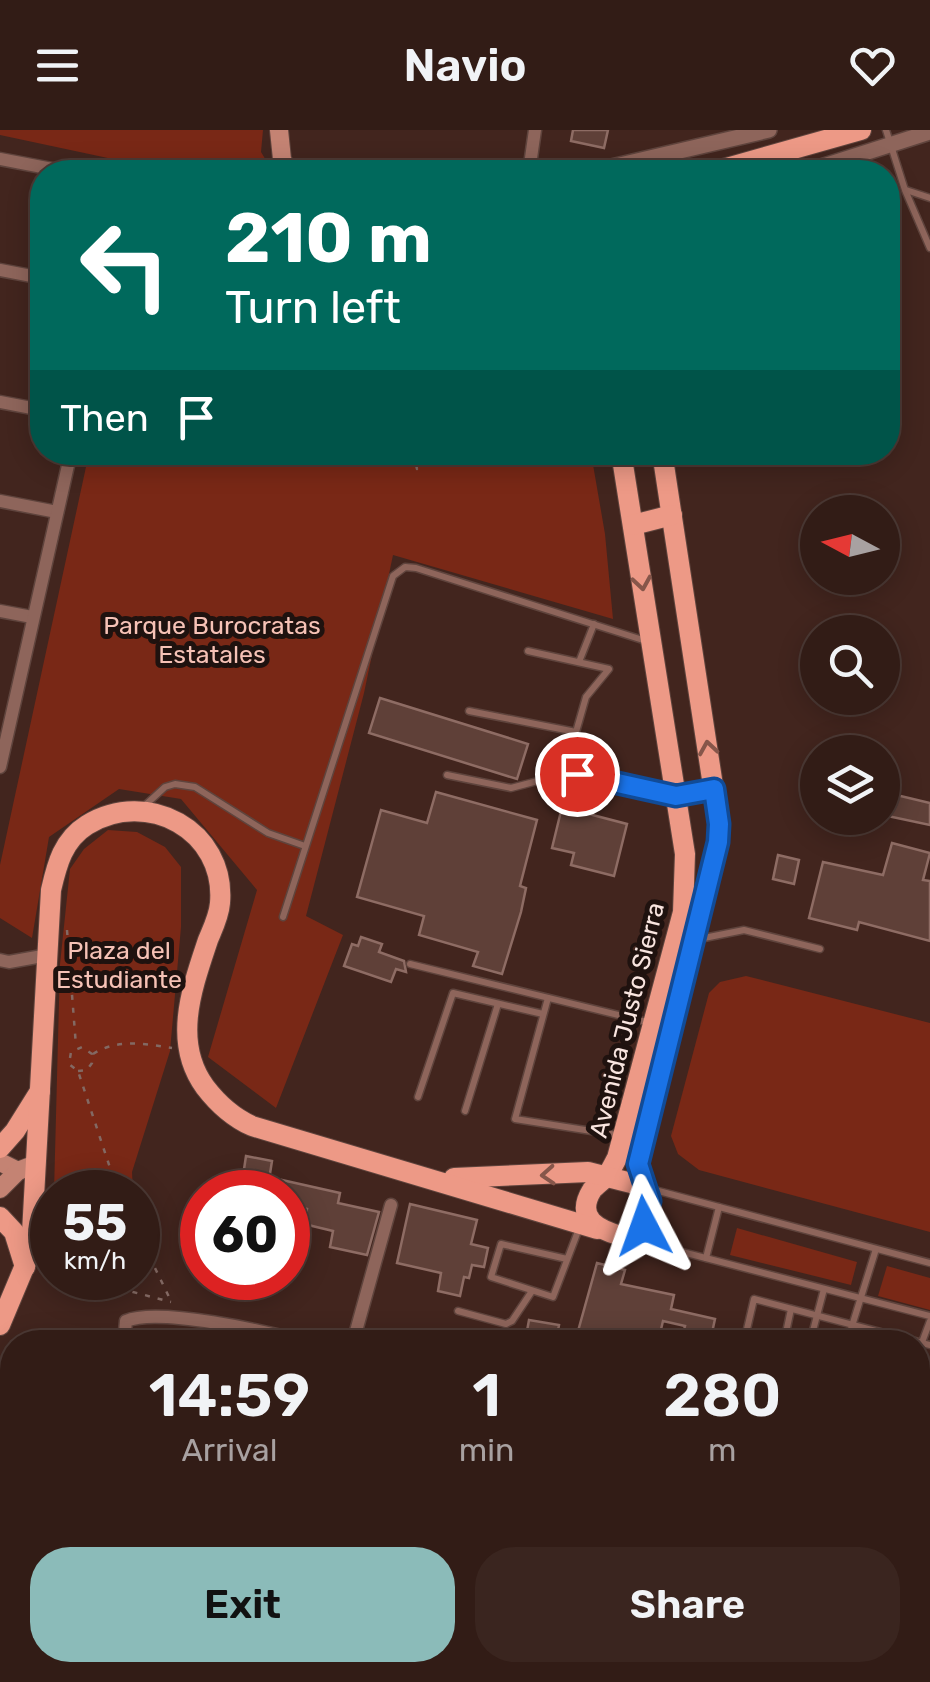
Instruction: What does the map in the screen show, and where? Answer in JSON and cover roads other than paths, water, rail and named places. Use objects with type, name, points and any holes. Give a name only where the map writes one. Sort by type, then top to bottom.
[{"type":"main road","points":[[279,130],[282,160]]},
{"type":"main road","points":[[767,160],[862,130]]},
{"type":"main road","name":"Avenida Justo Sierra","points":[[589,1227],[592,1190],[607,1177],[618,1158],[683,912],[686,886],[685,854],[622,465]]},
{"type":"main road","name":"Avenida Justo Sierra","points":[[622,1236],[644,1226],[650,1214],[650,1201],[638,1164],[718,842],[719,824],[664,465]]},
{"type":"main road","points":[[633,525],[672,515]]},
{"type":"main road","points":[[0,1325],[26,1268],[34,1229],[27,1168],[41,1089],[51,890],[57,863],[66,844],[84,826],[103,817],[140,810],[178,820],[192,830],[213,862],[220,902],[192,990],[186,1024],[187,1050],[196,1074],[238,1120],[622,1236]]},
{"type":"main road","points":[[0,1148],[41,1089]]},
{"type":"main road","points":[[0,1162],[27,1168]]},
{"type":"main road","points":[[0,1189],[27,1168]]},
{"type":"main road","points":[[428,1176],[471,1180],[588,1172],[643,1186]]},
{"type":"main road","points":[[0,1217],[14,1232],[26,1268]]},
{"type":"street","points":[[530,160],[536,130]]},
{"type":"street","points":[[640,160],[758,132]]},
{"type":"street","points":[[847,160],[930,132]]},
{"type":"street","points":[[801,147],[804,160]]},
{"type":"street","points":[[0,159],[30,165]]},
{"type":"street","points":[[0,270],[30,276]]},
{"type":"street","points":[[0,402],[30,408]]},
{"type":"street","points":[[0,766],[7,701],[32,617],[68,465]]},
{"type":"street","points":[[0,501],[57,512]]},
{"type":"street","points":[[0,611],[32,617]]},
{"type":"street","points":[[0,960],[9,962],[48,954]]},
{"type":"street","points":[[356,1330],[391,1205]]},
{"type":"street","points":[[125,1330],[126,1321],[134,1318],[179,1319],[249,1330]]},
{"type":"lane","points":[[886,130],[895,160]]},
{"type":"lane","points":[[900,175],[930,248]]},
{"type":"lane","points":[[905,190],[930,198]]},
{"type":"lane","points":[[282,917],[393,576],[405,568],[416,568],[652,643]]},
{"type":"lane","points":[[579,662],[594,624]]},
{"type":"lane","points":[[469,711],[576,732],[586,697],[609,669],[528,651]]},
{"type":"lane","points":[[446,775],[511,788],[568,773],[676,796],[714,789]]},
{"type":"lane","points":[[140,810],[165,786],[195,788],[268,833],[306,846]]},
{"type":"lane","points":[[693,940],[744,930],[820,949]]},
{"type":"lane","points":[[410,964],[653,1024]]},
{"type":"lane","points":[[418,1097],[453,994],[544,1014]]},
{"type":"lane","points":[[548,998],[514,1119],[624,1136]]},
{"type":"lane","points":[[464,1111],[498,1004]]},
{"type":"lane","points":[[643,1186],[930,1263]]},
{"type":"lane","points":[[706,1258],[720,1207]]},
{"type":"lane","points":[[567,1260],[501,1244],[491,1277],[552,1297],[567,1260],[589,1227]]},
{"type":"lane","points":[[622,1236],[930,1318]]},
{"type":"lane","points":[[850,1330],[876,1249]]},
{"type":"lane","points":[[813,1330],[824,1289]]},
{"type":"lane","points":[[458,1311],[506,1324],[532,1290]]},
{"type":"lane","points":[[747,1330],[754,1300],[875,1330]]},
{"type":"lane","points":[[787,1330],[792,1309]]},
{"type":"park label","name":"Parque Burocratas Estatales","points":[[212,640]]},
{"type":"park label","name":"Plaza del Estudiante","points":[[119,964]]}]
